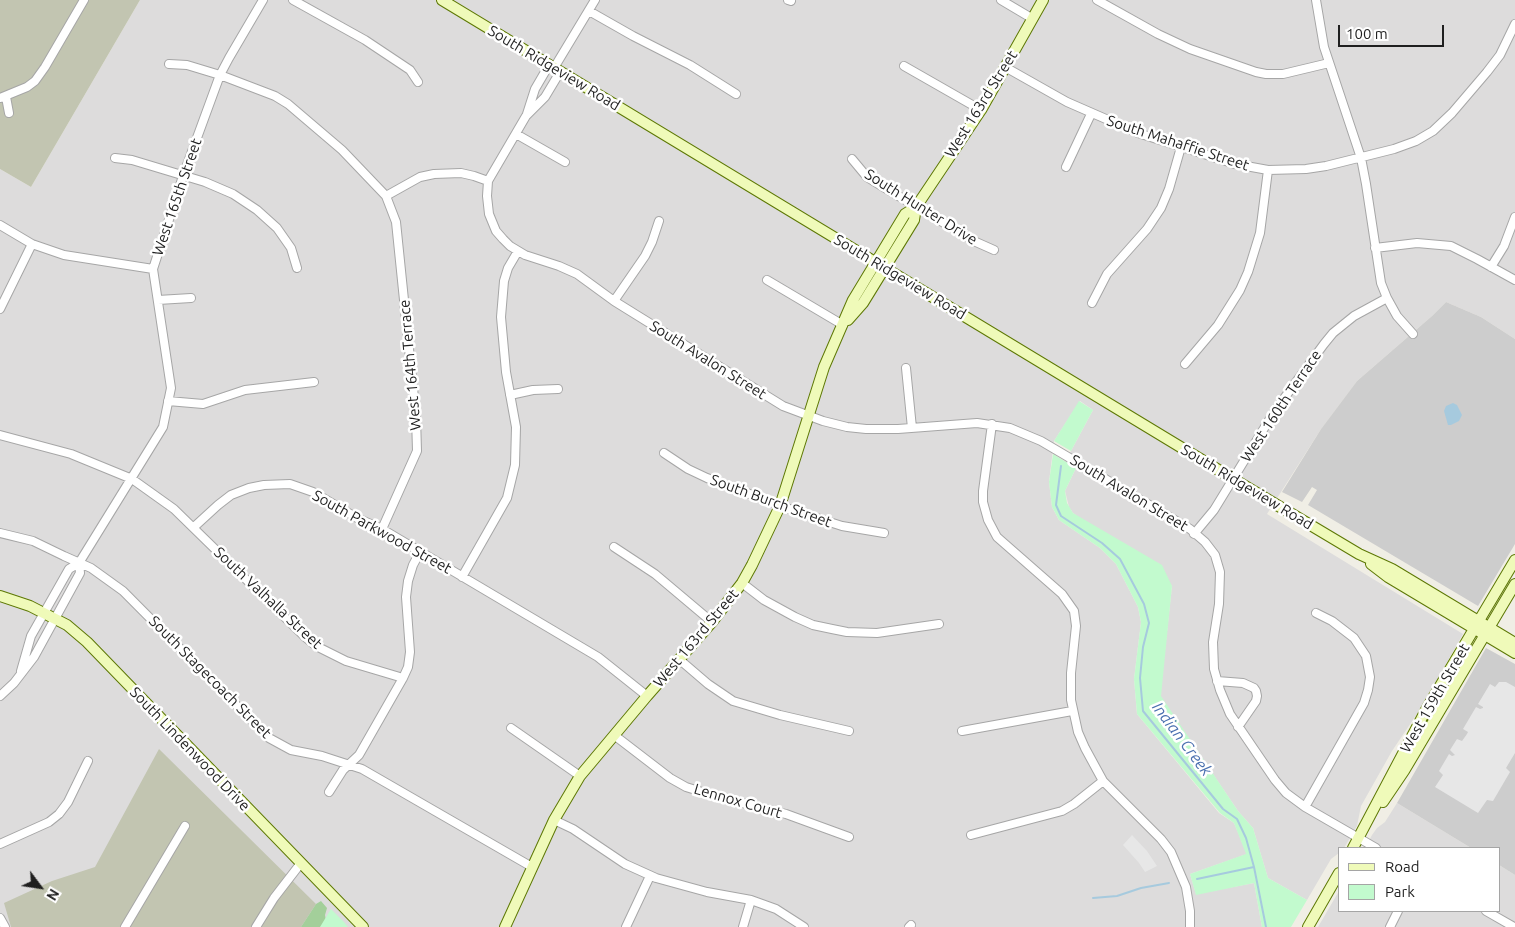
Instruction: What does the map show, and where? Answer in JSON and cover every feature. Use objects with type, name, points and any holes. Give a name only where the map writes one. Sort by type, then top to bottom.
[{"type":"main road","name":"South Ridgeview Road","points":[[442,0],[1359,554],[1388,577],[1487,631],[1515,653]]},
{"type":"main road","name":"West 163rd Street","points":[[506,927],[554,820],[580,776],[712,622],[742,583],[767,536],[780,506],[824,367],[853,300],[880,265],[905,214],[916,207],[981,110],[1043,0]]},
{"type":"main road","name":"West 159th Street","points":[[1359,838],[1408,743],[1515,560]]},
{"type":"main road","name":"West 159th Street","points":[[1354,847],[1404,771],[1515,584]]},
{"type":"main road","name":"South Lindenwood Drive","points":[[0,596],[18,601],[67,625],[87,642],[363,927]]},
{"type":"main road","name":"South Ridgeview Road","points":[[1487,631],[1515,643]]},
{"type":"main road","points":[[1308,927],[1338,875]]},
{"type":"street","points":[[10,113],[3,97],[27,87],[35,81],[84,0]]},
{"type":"street","name":"West 165th Street","points":[[21,671],[31,636],[69,569],[79,563],[163,427],[171,388],[153,269],[183,176],[220,75],[228,58],[263,0]]},
{"type":"street","points":[[293,0],[365,40],[410,70],[418,82]]},
{"type":"street","points":[[526,116],[545,97],[555,68],[595,0]]},
{"type":"street","points":[[1001,0],[1033,19]]},
{"type":"street","points":[[1097,0],[1158,34],[1190,49],[1256,72],[1283,74],[1329,63]]},
{"type":"street","points":[[1316,0],[1329,63],[1361,158],[1379,276],[1387,298],[1397,316],[1412,334]]},
{"type":"street","points":[[589,11],[690,66],[736,94]]},
{"type":"street","points":[[1361,158],[1408,145],[1440,126],[1500,55],[1515,24]]},
{"type":"street","points":[[168,64],[187,65],[220,75],[275,96],[288,104],[342,150],[386,196],[420,177],[434,174],[460,173],[488,181]]},
{"type":"street","points":[[904,66],[981,110]]},
{"type":"street","name":"South Mahaffie Street","points":[[1006,67],[1091,114],[1138,134],[1235,164],[1268,170],[1306,170],[1361,158]]},
{"type":"street","points":[[462,576],[500,513],[507,498],[516,465],[516,439],[502,338],[502,292],[508,268],[518,251],[503,239],[492,223],[487,196],[488,181],[526,116],[535,89],[555,68]]},
{"type":"street","points":[[1066,167],[1091,114]]},
{"type":"street","points":[[516,134],[566,162]]},
{"type":"street","points":[[1092,303],[1107,274],[1147,229],[1161,208],[1169,189],[1181,147]]},
{"type":"street","points":[[115,158],[132,160],[205,182],[233,194],[257,210],[277,228],[291,248],[297,268]]},
{"type":"street","name":"South Hunter Drive","points":[[852,159],[867,177],[976,242],[994,250]]},
{"type":"street","points":[[1185,364],[1222,319],[1240,290],[1248,272],[1260,233],[1268,170]]},
{"type":"street","name":"West 164th Terrace","points":[[382,529],[417,451],[416,417],[396,222],[386,196]]},
{"type":"street","points":[[1491,267],[1504,246],[1515,217]]},
{"type":"street","points":[[614,301],[645,256],[659,220]]},
{"type":"street","points":[[0,225],[32,244],[64,255],[153,269]]},
{"type":"street","points":[[1375,248],[1417,243],[1439,244],[1462,251],[1515,280]]},
{"type":"street","points":[[0,309],[32,244]]},
{"type":"street","name":"South Avalon Street","points":[[518,251],[577,274],[614,301],[772,400],[809,416],[847,427],[883,430],[968,424],[992,424],[1017,430],[1041,441],[1190,530],[1205,542],[1215,556],[1220,572],[1219,604],[1213,642],[1214,669],[1230,714],[1286,793],[1304,807],[1374,847]]},
{"type":"street","points":[[767,280],[843,326]]},
{"type":"street","points":[[158,300],[191,298]]},
{"type":"street","name":"West 160th Terrace","points":[[1194,534],[1214,510],[1274,412],[1324,344],[1333,333],[1354,316],[1387,298]]},
{"type":"street","points":[[906,368],[912,428]]},
{"type":"street","points":[[168,401],[203,404],[245,390],[314,382]]},
{"type":"street","points":[[510,395],[533,390],[558,389]]},
{"type":"street","points":[[992,424],[984,491],[985,510],[992,530],[1062,594],[1074,611],[1076,626],[1071,673],[1072,711],[1084,748],[1103,781],[1161,839],[1171,852],[1186,887],[1190,911],[1190,927]]},
{"type":"street","points":[[0,435],[72,454],[132,479],[174,509],[194,528]]},
{"type":"street","name":"South Burch Street","points":[[664,453],[688,469],[707,478],[780,506],[842,526],[884,532]]},
{"type":"street","name":"South Parkwood Street","points":[[194,528],[218,505],[231,496],[250,488],[290,484],[313,492],[358,518],[382,529],[598,657],[647,696]]},
{"type":"street","name":"South Valhalla Street","points":[[194,528],[316,646],[346,661],[404,678]]},
{"type":"street","name":"South Stagecoach Street","points":[[0,533],[33,541],[91,568],[123,591],[269,738],[291,750],[362,769],[532,867]]},
{"type":"street","points":[[614,547],[655,574],[712,622]]},
{"type":"street","points":[[329,792],[343,770],[359,755],[404,678],[410,652],[406,597],[408,581],[420,552]]},
{"type":"street","name":"West 165th Street","points":[[0,696],[14,683],[21,671],[34,656],[80,573],[79,563]]},
{"type":"street","points":[[742,583],[764,600],[795,617],[832,629],[847,632],[877,633],[939,624]]},
{"type":"street","points":[[1304,807],[1364,702],[1370,676],[1366,656],[1354,638],[1332,621],[1316,613]]},
{"type":"street","points":[[680,660],[708,684],[733,701],[780,715],[849,731]]},
{"type":"street","points":[[1217,681],[1243,683],[1254,688],[1256,691],[1256,701],[1238,727]]},
{"type":"street","points":[[962,731],[1072,711]]},
{"type":"street","points":[[510,728],[580,776]]},
{"type":"street","name":"Lennox Court","points":[[614,735],[670,778],[686,787],[778,812],[848,837]]},
{"type":"street","points":[[0,844],[49,822],[59,814],[68,802],[88,761]]},
{"type":"street","points":[[970,835],[1062,811],[1103,781]]},
{"type":"street","points":[[554,820],[573,830],[625,864],[650,876],[707,892],[751,900],[776,909],[804,927]]},
{"type":"street","points":[[125,927],[184,826]]},
{"type":"street","points":[[256,927],[274,898],[301,863]]},
{"type":"street","points":[[626,927],[650,876]]},
{"type":"street","points":[[743,927],[751,900]]},
{"type":"street","points":[[1390,927],[1398,912]]},
{"type":"street","points":[[1488,912],[1514,927]]},
{"type":"street","points":[[0,918],[5,927]]},
{"type":"street","points":[[1498,927],[1502,919]]},
{"type":"shaded area","points":[[0,0],[140,0],[31,187],[0,169]]},
{"type":"shaded area","points":[[140,0],[1515,0],[1515,339],[1481,317],[1446,302],[1357,381],[1321,429],[1267,514],[1463,634],[1423,705],[1392,751],[1361,806],[1357,826],[1345,847],[1338,847],[1338,854],[1331,859],[1307,900],[1268,878],[1253,828],[1238,811],[1160,696],[1172,586],[1073,513],[1069,507],[1065,491],[1076,468],[1065,462],[1093,410],[1080,401],[1054,441],[1049,482],[1052,507],[1059,520],[1100,548],[1116,564],[1138,607],[1141,622],[1134,679],[1137,714],[1219,813],[1234,823],[1247,854],[1190,874],[1196,894],[1254,883],[1262,927],[0,927],[0,169],[31,187]]},
{"type":"shaded area","points":[[1446,302],[1481,317],[1515,339],[1515,544],[1478,606],[1308,505],[1317,490],[1312,487],[1302,502],[1282,492],[1321,429],[1357,381]]},
{"type":"shaded area","points":[[1486,648],[1515,664],[1515,875],[1500,866],[1500,847],[1469,847],[1397,803]]},
{"type":"shaded area","points":[[1499,682],[1506,682],[1515,687],[1515,753],[1506,768],[1510,772],[1493,801],[1487,800],[1478,813],[1435,787],[1443,775],[1439,771],[1449,754],[1455,755],[1450,750],[1457,739],[1462,741],[1467,734],[1468,732],[1463,729],[1476,707],[1483,708],[1478,704],[1490,684],[1495,687]]},
{"type":"shaded area","points":[[159,749],[316,904],[301,927],[11,927],[4,903],[52,881],[95,867]]},
{"type":"shaded area","points":[[1397,803],[1469,847],[1366,847],[1377,828],[1385,822]]},
{"type":"shaded area","points":[[1132,835],[1147,851],[1157,866],[1145,872],[1123,845]]},
{"type":"shaded area","points":[[1500,866],[1515,875],[1515,927],[1318,927],[1338,893],[1338,912],[1500,912]]},
{"type":"green space","points":[[1079,401],[1093,410],[1071,451],[1054,441]]},
{"type":"green space","points":[[1053,454],[1076,468],[1065,491],[1067,503],[1073,513],[1162,565],[1172,586],[1161,696],[1238,811],[1253,828],[1268,878],[1307,900],[1291,927],[1262,927],[1254,883],[1196,895],[1190,874],[1246,854],[1234,823],[1220,813],[1137,714],[1134,679],[1141,622],[1138,607],[1116,564],[1100,548],[1059,520],[1052,507],[1049,482]]},
{"type":"green space","points":[[321,901],[327,908],[326,921],[322,927],[301,927],[316,904]]},
{"type":"green space","points":[[331,909],[344,922],[348,927],[320,927]]},
{"type":"water","points":[[1453,403],[1457,405],[1462,415],[1459,421],[1448,425],[1444,411],[1446,406]]},
{"type":"waterway","name":"Indian Creek","points":[[1061,466],[1056,505],[1061,516],[1102,543],[1120,559],[1144,604],[1149,623],[1143,647],[1140,678],[1143,711],[1223,809],[1237,819],[1246,838],[1254,867],[1266,927]]},
{"type":"waterway","points":[[1197,879],[1254,867]]},
{"type":"waterway","points":[[1093,898],[1117,896],[1141,888],[1169,883]]}]
